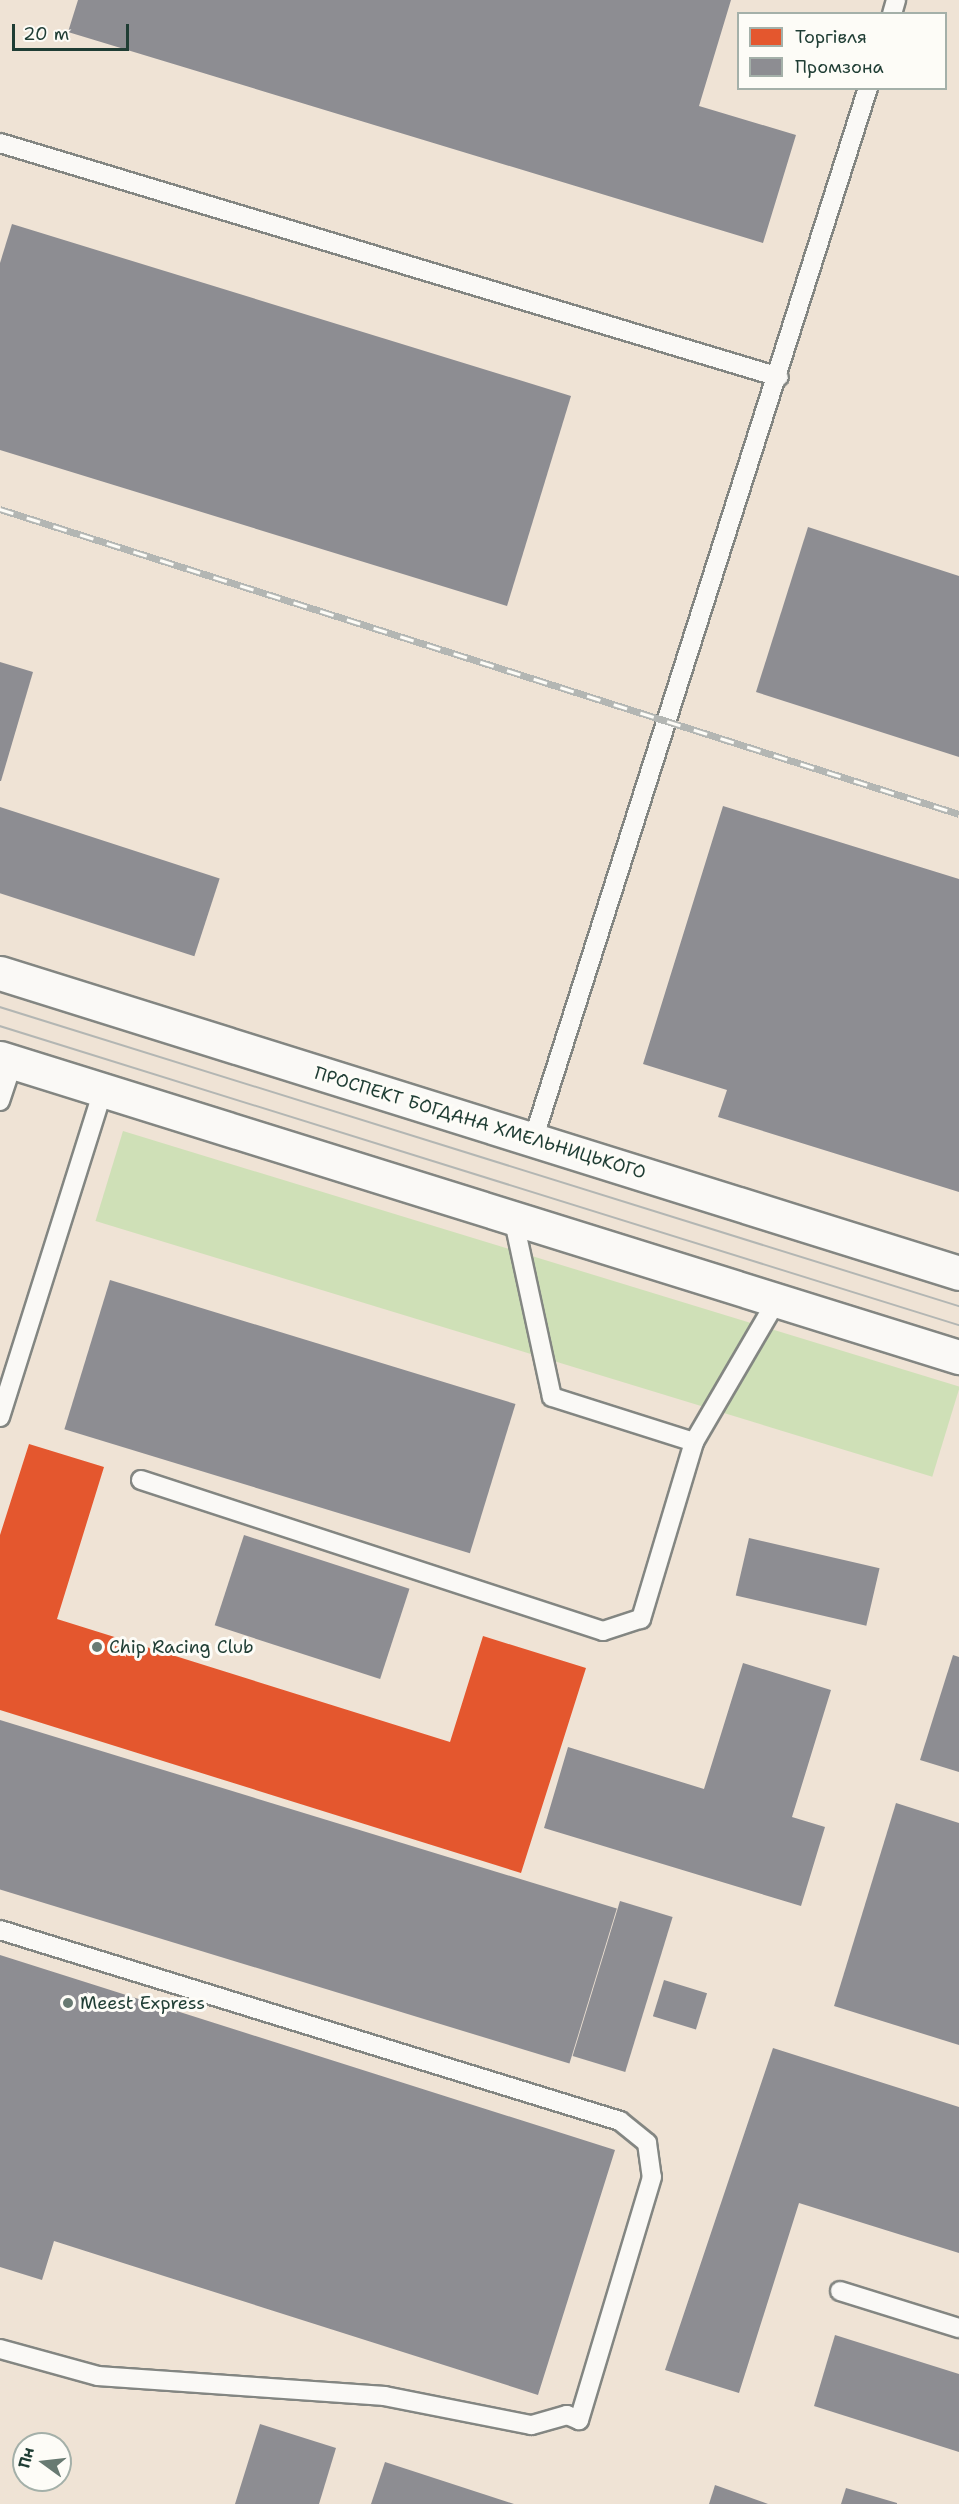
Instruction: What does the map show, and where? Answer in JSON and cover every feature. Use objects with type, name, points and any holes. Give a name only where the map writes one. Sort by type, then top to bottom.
[{"type":"main road","name":"ПРОСПЕКТ БОГДАНА ХМЕЛЬНИЦЬКОГО","points":[[0,973],[959,1273]]},
{"type":"main road","points":[[6,1060],[959,1357]]},
{"type":"lane","points":[[533,1140],[779,377],[867,90]]},
{"type":"lane","points":[[0,143],[779,377]]},
{"type":"lane","points":[[0,1101],[6,1060]]},
{"type":"lane","points":[[0,1418],[103,1090]]},
{"type":"lane","points":[[513,1217],[552,1397],[693,1442]]},
{"type":"lane","points":[[141,1480],[603,1631],[641,1619],[693,1442],[777,1300]]},
{"type":"lane","points":[[0,1930],[620,2121],[647,2143],[652,2177],[579,2420],[567,2415],[531,2425],[385,2397],[98,2376],[0,2349]]},
{"type":"lane","points":[[840,2291],[959,2328]]},
{"type":"shaded area","points":[[0,0],[959,0],[959,2504],[0,2504]]},
{"type":"green space","points":[[123,1131],[959,1387],[932,1477],[96,1221]]},
{"type":"building: Торгівля","points":[[29,1444],[104,1467],[57,1619],[450,1742],[483,1636],[586,1668],[521,1873],[0,1710],[0,1535]]},
{"type":"building: Промзона","points":[[78,0],[731,0],[699,106],[796,135],[763,243],[68,32]]},
{"type":"building: Промзона","points":[[12,224],[571,396],[507,606],[0,450],[0,263]]},
{"type":"building: Промзона","points":[[808,527],[959,576],[959,757],[756,692]]},
{"type":"building: Промзона","points":[[0,662],[33,672],[1,781],[0,781]]},
{"type":"building: Промзона","points":[[723,806],[959,879],[959,1192],[718,1117],[727,1090],[643,1064]]},
{"type":"building: Промзона","points":[[0,807],[220,878],[194,956],[0,893]]},
{"type":"building: Промзона","points":[[110,1280],[515,1404],[470,1553],[64,1429]]},
{"type":"building: Промзона","points":[[244,1535],[409,1589],[380,1679],[215,1625]]},
{"type":"building: Промзона","points":[[749,1538],[880,1568],[866,1626],[736,1595]]},
{"type":"building: Промзона","points":[[953,1655],[959,1657],[959,1772],[920,1760]]},
{"type":"building: Промзона","points":[[743,1663],[831,1690],[792,1817],[825,1827],[801,1906],[544,1828],[568,1747],[704,1789]]},
{"type":"building: Промзона","points":[[0,1720],[617,1909],[569,2064],[0,1889]]},
{"type":"building: Промзона","points":[[896,1803],[959,1823],[959,2045],[834,2006]]},
{"type":"building: Промзона","points":[[620,1901],[673,1917],[625,2072],[573,2056]]},
{"type":"building: Промзона","points":[[0,1955],[615,2150],[538,2395],[54,2241],[42,2280],[0,2267]]},
{"type":"building: Промзона","points":[[664,1980],[707,1993],[696,2029],[653,2016]]},
{"type":"building: Промзона","points":[[773,2048],[959,2107],[959,2253],[799,2203],[739,2393],[665,2370]]},
{"type":"building: Промзона","points":[[835,2335],[959,2374],[959,2452],[814,2406]]},
{"type":"building: Промзона","points":[[260,2424],[336,2448],[319,2504],[235,2504]]},
{"type":"building: Промзона","points":[[385,2462],[514,2504],[371,2504]]},
{"type":"building: Промзона","points":[[715,2485],[768,2504],[709,2504]]},
{"type":"building: Промзона","points":[[846,2488],[897,2503],[897,2504],[841,2504]]},
{"type":"tram line","points":[[0,1007],[959,1306]]},
{"type":"tram line","points":[[0,1026],[959,1325]]},
{"type":"railway","points":[[0,509],[959,814]]},
{"type":"place","name":"Chip Racing Club","points":[[97,1647]]},
{"type":"place","name":"Meest Express","points":[[68,2003]]}]
